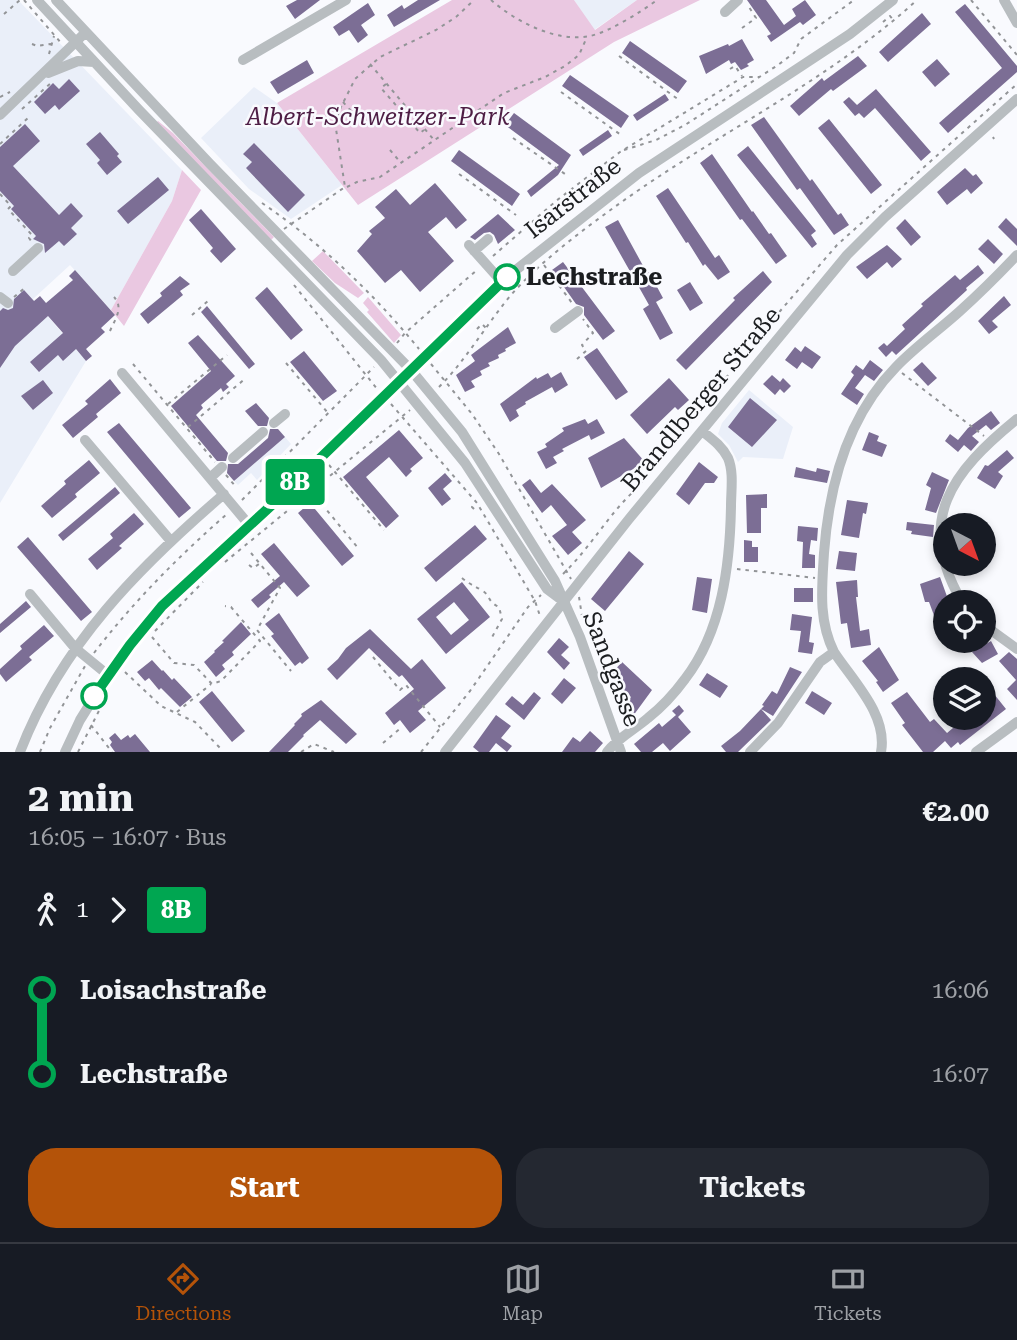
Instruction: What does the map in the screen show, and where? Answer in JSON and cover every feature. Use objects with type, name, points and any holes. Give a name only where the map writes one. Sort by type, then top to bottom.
[{"type":"street","points":[[37,0],[399,381],[477,481],[547,589],[563,601]]},
{"type":"street","points":[[56,0],[432,393],[472,446],[555,581],[563,601]]},
{"type":"street","points":[[243,60],[346,0]]},
{"type":"street","points":[[725,12],[738,0]]},
{"type":"street","name":"Isarstraße","points":[[65,752],[80,720],[108,675],[162,606],[250,526],[502,282],[555,237],[639,173],[842,40],[892,0]]},
{"type":"street","points":[[1004,0],[1017,23]]},
{"type":"street","points":[[0,114],[86,32]]},
{"type":"street","points":[[41,76],[78,61],[94,62]]},
{"type":"street","name":"Brandlberger Straße","points":[[444,752],[563,601],[847,255],[885,217],[1017,99]]},
{"type":"street","points":[[488,239],[472,248],[502,282]]},
{"type":"street","points":[[13,271],[38,248]]},
{"type":"street","points":[[881,752],[882,738],[877,717],[828,642],[821,604],[826,519],[838,467],[848,438],[863,411],[895,368],[964,308],[1017,255]]},
{"type":"street","points":[[555,328],[578,311]]},
{"type":"street","points":[[122,373],[250,526]]},
{"type":"street","points":[[274,424],[285,414]]},
{"type":"street","points":[[955,590],[941,553],[942,517],[954,484],[975,456],[1017,419]]},
{"type":"street","points":[[607,752],[616,741],[647,720],[686,678],[699,657],[715,620],[726,568],[731,503],[730,463],[722,449],[702,431]]},
{"type":"street","points":[[233,458],[263,432]]},
{"type":"street","points":[[85,440],[170,540]]},
{"type":"street","points":[[210,478],[222,468]]},
{"type":"street","points":[[20,752],[35,716],[75,648],[112,600],[170,540],[224,494]]},
{"type":"street","points":[[30,594],[75,648],[108,675]]},
{"type":"street","name":"Sandgasse","points":[[563,601],[580,637],[621,752]]},
{"type":"street","points":[[996,634],[1017,649]]},
{"type":"street","points":[[750,752],[778,723],[820,662],[834,652]]},
{"type":"street","points":[[976,752],[1017,722]]},
{"type":"path","points":[[4,14],[20,0]]},
{"type":"path","points":[[345,187],[336,129],[343,102],[355,79],[370,64],[456,17],[474,0]]},
{"type":"path","points":[[491,0],[516,18],[542,30],[587,37],[598,34],[657,0]]},
{"type":"path","points":[[742,27],[756,18],[744,0]]},
{"type":"path","points":[[620,152],[679,129],[760,77],[794,53],[801,39],[854,0]]},
{"type":"path","points":[[432,393],[445,381],[522,284],[615,206],[861,47],[918,0]]},
{"type":"path","points":[[971,0],[1017,55]]},
{"type":"path","points":[[883,22],[890,16],[894,21]]},
{"type":"path","points":[[566,571],[499,454],[445,381],[368,292],[291,222],[345,187],[380,177],[504,93],[565,66],[579,55],[587,37]]},
{"type":"path","points":[[32,44],[52,44]]},
{"type":"path","points":[[619,57],[679,100]]},
{"type":"path","points":[[370,64],[434,141]]},
{"type":"path","points":[[730,69],[735,66],[743,77]]},
{"type":"path","points":[[405,333],[556,201],[620,152],[743,77],[760,77]]},
{"type":"path","points":[[22,109],[51,82]]},
{"type":"path","points":[[386,85],[382,89],[420,133],[425,129]]},
{"type":"path","points":[[0,97],[14,90]]},
{"type":"path","points":[[561,92],[621,135]]},
{"type":"path","points":[[343,102],[361,122]]},
{"type":"path","points":[[0,144],[29,117]]},
{"type":"path","points":[[513,138],[565,174]]},
{"type":"path","points":[[390,150],[401,164]]},
{"type":"path","points":[[459,174],[516,215]]},
{"type":"path","points":[[0,194],[11,206],[8,209],[32,235],[29,238],[38,248]]},
{"type":"path","points":[[363,297],[368,292]]},
{"type":"path","points":[[110,331],[120,308],[114,297]]},
{"type":"path","points":[[192,315],[209,300]]},
{"type":"path","points":[[327,327],[331,323]]},
{"type":"path","points":[[477,329],[482,324],[486,328]]},
{"type":"path","points":[[167,405],[227,355]]},
{"type":"path","points":[[133,363],[236,487]]},
{"type":"path","points":[[286,363],[329,414]]},
{"type":"path","points":[[895,368],[990,441]]},
{"type":"path","points":[[40,752],[50,727],[89,661],[144,592],[178,556],[235,507],[365,376],[477,503],[546,623]]},
{"type":"path","points":[[187,428],[246,378]]},
{"type":"path","points":[[218,569],[310,490],[418,404]]},
{"type":"path","points":[[322,456],[384,530]]},
{"type":"path","points":[[310,490],[358,548]]},
{"type":"path","points":[[474,509],[472,507],[477,503]]},
{"type":"path","points":[[590,545],[596,550]]},
{"type":"path","points":[[251,553],[280,588],[257,630],[291,671]]},
{"type":"path","points":[[249,565],[253,568],[259,564]]},
{"type":"path","points":[[726,568],[822,579]]},
{"type":"path","points":[[264,579],[269,575]]},
{"type":"path","points":[[462,578],[473,588],[485,592],[491,604],[499,607],[502,619],[491,639]]},
{"type":"path","points":[[206,579],[151,636],[174,663],[194,665],[212,684]]},
{"type":"path","points":[[176,713],[212,684],[221,681],[260,641],[231,607],[225,606]]},
{"type":"path","points":[[258,617],[261,622]]},
{"type":"path","points":[[373,657],[400,690],[406,685],[441,727]]},
{"type":"path","points":[[124,671],[161,706],[195,722],[222,750]]},
{"type":"path","points":[[78,752],[111,690]]},
{"type":"path","points":[[106,698],[111,701]]},
{"type":"path","points":[[90,725],[112,752]]},
{"type":"path","points":[[383,743],[402,727]]},
{"type":"path","points":[[302,752],[314,744],[334,752]]},
{"type":"shaded area","points":[[0,0],[18,0],[182,170],[172,201],[111,310],[70,265],[33,299],[86,361],[0,503]]},
{"type":"shaded area","points":[[574,0],[637,0],[594,30]]},
{"type":"shaded area","points":[[254,87],[277,103],[342,185],[291,219],[249,189],[201,138]]},
{"type":"shaded area","points":[[749,390],[793,427],[783,459],[743,457],[738,462],[729,445],[718,434],[722,423]]},
{"type":"shaded area","points":[[285,437],[291,444],[257,480],[251,473],[238,485],[234,481]]},
{"type":"green space","name":"Albert-Schweitzer-Park","points":[[452,0],[574,0],[595,30],[637,0],[700,0],[614,42],[358,205],[277,103]]},
{"type":"green space","points":[[158,121],[173,133],[274,237],[271,240],[156,123]]},
{"type":"green space","points":[[182,170],[201,190],[124,326],[111,310],[172,201]]},
{"type":"green space","points":[[323,251],[364,293],[358,298],[335,283],[312,261]]},
{"type":"green space","points":[[368,297],[401,335],[394,343],[367,312],[369,310],[363,303]]},
{"type":"building","points":[[297,0],[320,0],[295,19],[286,6]]},
{"type":"building","points":[[418,0],[440,0],[394,27],[387,15],[402,5],[404,9]]},
{"type":"building","points":[[747,0],[766,0],[784,25],[796,16],[792,9],[805,0],[816,15],[803,25],[800,22],[771,42],[767,36],[771,34]]},
{"type":"building","points":[[368,3],[375,15],[361,25],[368,35],[358,43],[349,30],[339,36],[333,27]]},
{"type":"building","points":[[965,4],[1017,66],[1017,72],[948,133],[939,123],[1002,68],[955,12]]},
{"type":"building","points":[[922,13],[931,24],[888,62],[879,52]]},
{"type":"building","points":[[742,39],[754,60],[747,64],[749,66],[741,70],[735,62],[731,64],[729,60],[706,74],[699,56]]},
{"type":"building","points":[[630,41],[687,81],[678,93],[622,53]]},
{"type":"building","points":[[858,56],[867,66],[833,91],[831,89],[799,116],[790,106],[822,78],[824,81]]},
{"type":"building","points":[[937,59],[950,74],[935,87],[922,72]]},
{"type":"building","points":[[307,60],[314,73],[278,94],[270,82]]},
{"type":"building","points":[[570,75],[629,116],[621,128],[562,86]]},
{"type":"building","points":[[69,79],[80,91],[59,110],[55,105],[45,114],[34,102],[53,83],[59,89]]},
{"type":"building","points":[[876,89],[931,152],[921,161],[875,108],[864,118],[859,113],[855,116],[843,102],[849,97],[857,105]]},
{"type":"building","points":[[665,94],[669,100],[637,121],[633,115]]},
{"type":"building","points":[[514,113],[571,155],[558,175],[531,197],[527,191],[559,165],[505,125]]},
{"type":"building","points":[[764,117],[810,181],[812,179],[838,215],[841,213],[849,225],[834,235],[800,188],[797,190],[751,125]]},
{"type":"building","points":[[829,119],[882,185],[871,194],[818,128]]},
{"type":"building","points":[[25,124],[40,141],[13,166],[59,215],[71,203],[83,216],[71,228],[77,234],[64,246],[59,241],[45,253],[44,244],[33,239],[36,236],[11,209],[14,206],[0,191],[0,147]]},
{"type":"building","points":[[608,130],[612,136],[583,156],[579,150]]},
{"type":"building","points":[[100,132],[119,154],[117,156],[122,162],[107,175],[97,163],[100,160],[86,144]]},
{"type":"building","points":[[254,143],[305,195],[288,212],[246,168],[252,162],[243,154]]},
{"type":"building","points":[[748,146],[816,231],[811,235],[817,244],[812,248],[737,155]]},
{"type":"building","points":[[459,150],[520,194],[512,206],[451,161]]},
{"type":"building","points":[[712,154],[752,212],[787,256],[776,264],[742,219],[740,220],[700,163]]},
{"type":"building","points":[[965,168],[973,176],[976,174],[983,183],[971,194],[967,189],[947,205],[937,192]]},
{"type":"building","points":[[158,177],[169,190],[128,224],[117,211]]},
{"type":"building","points":[[435,183],[467,220],[456,229],[446,217],[428,232],[454,261],[420,292],[401,270],[385,283],[357,251],[372,234],[369,231],[385,218],[375,207],[396,189],[410,205]]},
{"type":"building","points":[[668,188],[715,258],[719,255],[730,272],[718,280],[705,264],[703,266],[688,242],[686,243],[656,196]]},
{"type":"building","points":[[201,209],[236,249],[221,263],[210,251],[213,248],[189,220]]},
{"type":"building","points":[[498,214],[515,230],[498,244],[490,232],[475,240],[470,237]]},
{"type":"building","points":[[1006,218],[1017,229],[1017,246],[998,227]]},
{"type":"building","points":[[905,219],[921,237],[911,246],[896,228]]},
{"type":"building","points":[[618,220],[663,298],[656,302],[673,333],[660,340],[643,309],[649,305],[605,227]]},
{"type":"building","points":[[988,239],[1003,254],[994,264],[978,249]]},
{"type":"building","points":[[887,245],[902,259],[892,268],[887,262],[867,279],[856,267]]},
{"type":"building","points":[[563,262],[615,331],[603,340],[584,315],[584,307],[576,304],[552,270]]},
{"type":"building","points":[[978,265],[984,273],[966,288],[967,290],[896,355],[892,351],[886,357],[878,348],[884,343],[887,346],[905,329],[902,325],[923,306],[921,304],[955,275],[960,280]]},
{"type":"building","points":[[75,270],[115,315],[101,328],[105,332],[86,349],[92,356],[86,361],[76,349],[63,361],[58,355],[39,372],[30,362],[63,333],[48,316],[15,346],[0,368],[0,311],[3,308],[13,308],[14,299],[24,290],[34,301],[40,296],[46,303],[73,280],[69,276]]},
{"type":"building","points":[[763,271],[772,282],[686,370],[676,360],[735,300],[733,298]]},
{"type":"building","points":[[180,276],[190,284],[180,291],[183,295],[148,324],[140,314],[162,296],[160,293]]},
{"type":"building","points":[[690,282],[703,303],[690,311],[677,290]]},
{"type":"building","points":[[267,287],[303,330],[291,340],[255,298]]},
{"type":"building","points":[[1004,296],[1011,305],[992,321],[998,327],[989,334],[978,321]]},
{"type":"building","points":[[207,306],[255,364],[249,369],[201,312]]},
{"type":"building","points":[[508,327],[516,343],[498,355],[499,358],[488,363],[490,366],[480,371],[482,375],[471,381],[475,387],[465,392],[456,375],[475,361],[471,355]]},
{"type":"building","points":[[198,335],[235,376],[226,384],[229,387],[223,392],[221,388],[201,405],[203,408],[196,415],[228,453],[226,461],[217,461],[171,406],[211,371],[188,343]]},
{"type":"building","points":[[805,346],[821,357],[812,369],[802,362],[797,369],[785,360],[795,347],[801,352]]},
{"type":"building","points":[[597,348],[628,392],[616,400],[584,357]]},
{"type":"building","points":[[304,351],[337,391],[323,401],[290,362]]},
{"type":"building","points":[[870,360],[883,370],[874,381],[865,375],[855,388],[864,394],[857,405],[841,394],[854,375],[851,372],[856,365],[863,370]]},
{"type":"building","points":[[922,362],[937,378],[928,386],[913,370]]},
{"type":"building","points":[[561,372],[568,385],[555,393],[552,387],[525,402],[526,404],[516,410],[519,416],[510,422],[500,404],[536,377],[537,379],[548,373],[551,378]]},
{"type":"building","points":[[772,375],[780,382],[783,378],[791,386],[784,393],[780,389],[775,395],[763,384]]},
{"type":"building","points":[[669,378],[689,400],[678,410],[675,407],[647,434],[630,415]]},
{"type":"building","points":[[110,379],[121,393],[73,438],[62,425],[88,404],[85,401]]},
{"type":"building","points":[[43,380],[53,393],[33,410],[21,396]]},
{"type":"building","points":[[750,398],[777,420],[752,447],[728,427]]},
{"type":"building","points":[[256,403],[269,418],[267,426],[258,426],[245,411]]},
{"type":"building","points":[[991,411],[1000,423],[991,430],[986,425],[972,436],[979,442],[971,451],[964,445],[958,452],[945,441],[950,434],[958,440],[968,428]]},
{"type":"building","points":[[585,419],[588,424],[597,419],[605,433],[591,440],[589,435],[562,449],[564,451],[553,457],[557,463],[546,469],[537,452],[547,447],[545,444],[564,431],[562,428]]},
{"type":"building","points":[[119,423],[191,508],[179,518],[107,432]]},
{"type":"building","points":[[270,429],[278,429],[285,437],[234,481],[227,473],[228,464],[238,464],[268,438]]},
{"type":"building","points":[[399,430],[423,458],[410,469],[412,471],[406,477],[389,457],[366,477],[399,516],[386,528],[343,477]]},
{"type":"building","points":[[869,432],[879,436],[877,441],[887,445],[882,457],[862,450]]},
{"type":"building","points":[[624,438],[645,462],[601,488],[588,458]]},
{"type":"building","points":[[1007,450],[1014,458],[998,472],[1003,476],[995,489],[977,478],[985,465],[988,466]]},
{"type":"building","points":[[89,460],[100,473],[52,518],[41,506],[66,484],[64,481]]},
{"type":"building","points":[[699,462],[718,477],[714,483],[705,483],[689,505],[676,494]]},
{"type":"building","points":[[796,467],[816,472],[817,468],[830,471],[827,483],[794,477]]},
{"type":"building","points":[[932,472],[949,480],[936,513],[925,510],[931,488],[926,485]]},
{"type":"building","points":[[445,473],[452,481],[443,489],[451,499],[442,506],[428,488]]},
{"type":"building","points":[[530,479],[541,493],[552,484],[586,520],[572,532],[582,543],[568,555],[552,536],[567,525],[551,505],[542,513],[522,485]]},
{"type":"building","points":[[115,487],[120,493],[63,541],[58,535]]},
{"type":"building","points":[[767,494],[767,508],[761,508],[761,533],[747,533],[746,495]]},
{"type":"building","points":[[847,500],[868,503],[866,514],[863,513],[859,538],[841,535]]},
{"type":"building","points":[[310,503],[354,556],[342,566],[298,513]]},
{"type":"building","points":[[134,513],[144,524],[97,570],[88,559],[113,538],[110,534]]},
{"type":"building","points":[[907,522],[933,525],[933,537],[911,534],[912,531],[906,530]]},
{"type":"building","points":[[475,525],[487,539],[436,582],[424,568]]},
{"type":"building","points":[[798,526],[818,528],[817,541],[811,540],[809,554],[815,555],[815,568],[802,568],[803,542],[797,541]]},
{"type":"building","points":[[28,537],[92,612],[81,621],[17,547]]},
{"type":"building","points":[[744,540],[752,541],[752,547],[758,547],[758,562],[744,562]]},
{"type":"building","points":[[274,543],[310,586],[297,597],[284,582],[258,608],[251,600],[280,576],[261,554]]},
{"type":"building","points":[[629,551],[644,564],[605,611],[591,599]]},
{"type":"building","points":[[839,551],[857,553],[855,571],[836,569]]},
{"type":"building","points":[[697,577],[712,579],[707,613],[692,610]]},
{"type":"building","points":[[940,577],[945,590],[933,590],[933,613],[929,602],[925,602],[920,584]]},
{"type":"building","points":[[857,580],[860,631],[869,629],[871,645],[851,648],[847,623],[841,624],[836,582]]},
{"type":"building","points":[[462,582],[490,617],[446,654],[417,619]],"holes":[[[454,602],[469,620],[451,635],[436,617]]]},
{"type":"building","points":[[794,588],[813,588],[813,602],[794,602]]},
{"type":"building","points":[[26,601],[31,607],[0,633],[0,624]]},
{"type":"building","points":[[279,613],[309,658],[302,664],[300,662],[295,666],[265,624]]},
{"type":"building","points":[[792,614],[812,617],[809,642],[814,643],[812,654],[798,652],[801,631],[790,630]]},
{"type":"building","points":[[241,622],[251,634],[232,652],[234,655],[222,665],[225,669],[216,677],[204,662]]},
{"type":"building","points":[[44,625],[54,636],[29,657],[32,660],[6,682],[0,669],[22,649],[20,646]]},
{"type":"building","points":[[370,629],[411,669],[422,659],[446,688],[418,711],[426,720],[410,733],[400,720],[394,725],[385,713],[414,689],[402,675],[399,677],[369,648],[337,680],[327,669],[346,648]]},
{"type":"building","points":[[559,638],[569,647],[561,655],[570,663],[564,670],[547,652]]},
{"type":"building","points":[[879,647],[899,680],[883,692],[862,661]]},
{"type":"building","points":[[996,650],[998,654],[982,663],[973,653],[996,653]]},
{"type":"building","points":[[1009,652],[1017,659],[1017,700],[1007,689],[1016,680],[999,661]]},
{"type":"building","points":[[152,660],[192,697],[180,707],[149,678],[145,681],[137,672]]},
{"type":"building","points":[[622,662],[652,690],[633,716],[622,708],[631,697],[609,676]]},
{"type":"building","points":[[790,667],[802,672],[773,716],[761,709],[764,706],[762,705],[772,691],[777,694]]},
{"type":"building","points":[[707,673],[728,686],[720,698],[699,685]]},
{"type":"building","points":[[564,678],[576,688],[562,704],[551,694]]},
{"type":"building","points":[[212,691],[245,731],[232,742],[199,702]]},
{"type":"building","points":[[812,691],[832,703],[824,715],[805,703]]},
{"type":"building","points":[[534,692],[541,698],[524,720],[505,704],[512,696],[523,705]]},
{"type":"building","points":[[907,692],[930,722],[933,720],[933,730],[944,730],[947,733],[951,730],[979,730],[960,745],[958,742],[951,748],[945,741],[933,752],[923,752],[902,725],[905,723],[891,703]]},
{"type":"building","points":[[996,696],[1006,709],[996,717]]},
{"type":"building","points":[[321,700],[357,734],[346,744],[320,720],[288,752],[269,752],[295,725],[301,714]]},
{"type":"building","points":[[679,705],[684,711],[678,717],[691,732],[670,751],[663,743],[652,752],[641,752],[634,744],[659,723],[662,727],[676,715],[672,711]]},
{"type":"building","points":[[761,709],[771,720],[738,752],[726,752],[721,746]]},
{"type":"building","points":[[496,715],[511,726],[501,738],[512,746],[507,752],[496,743],[489,752],[479,752],[473,747]]},
{"type":"building","points":[[590,731],[603,743],[595,752],[562,752],[573,737],[580,742]]},
{"type":"building","points":[[115,733],[121,740],[135,734],[150,752],[115,752],[109,738]]},
{"type":"bus line","name":"8B","points":[[94,696],[162,606],[274,503],[507,277]]},
{"type":"place","name":"Lechstraße","points":[[507,277]]}]
